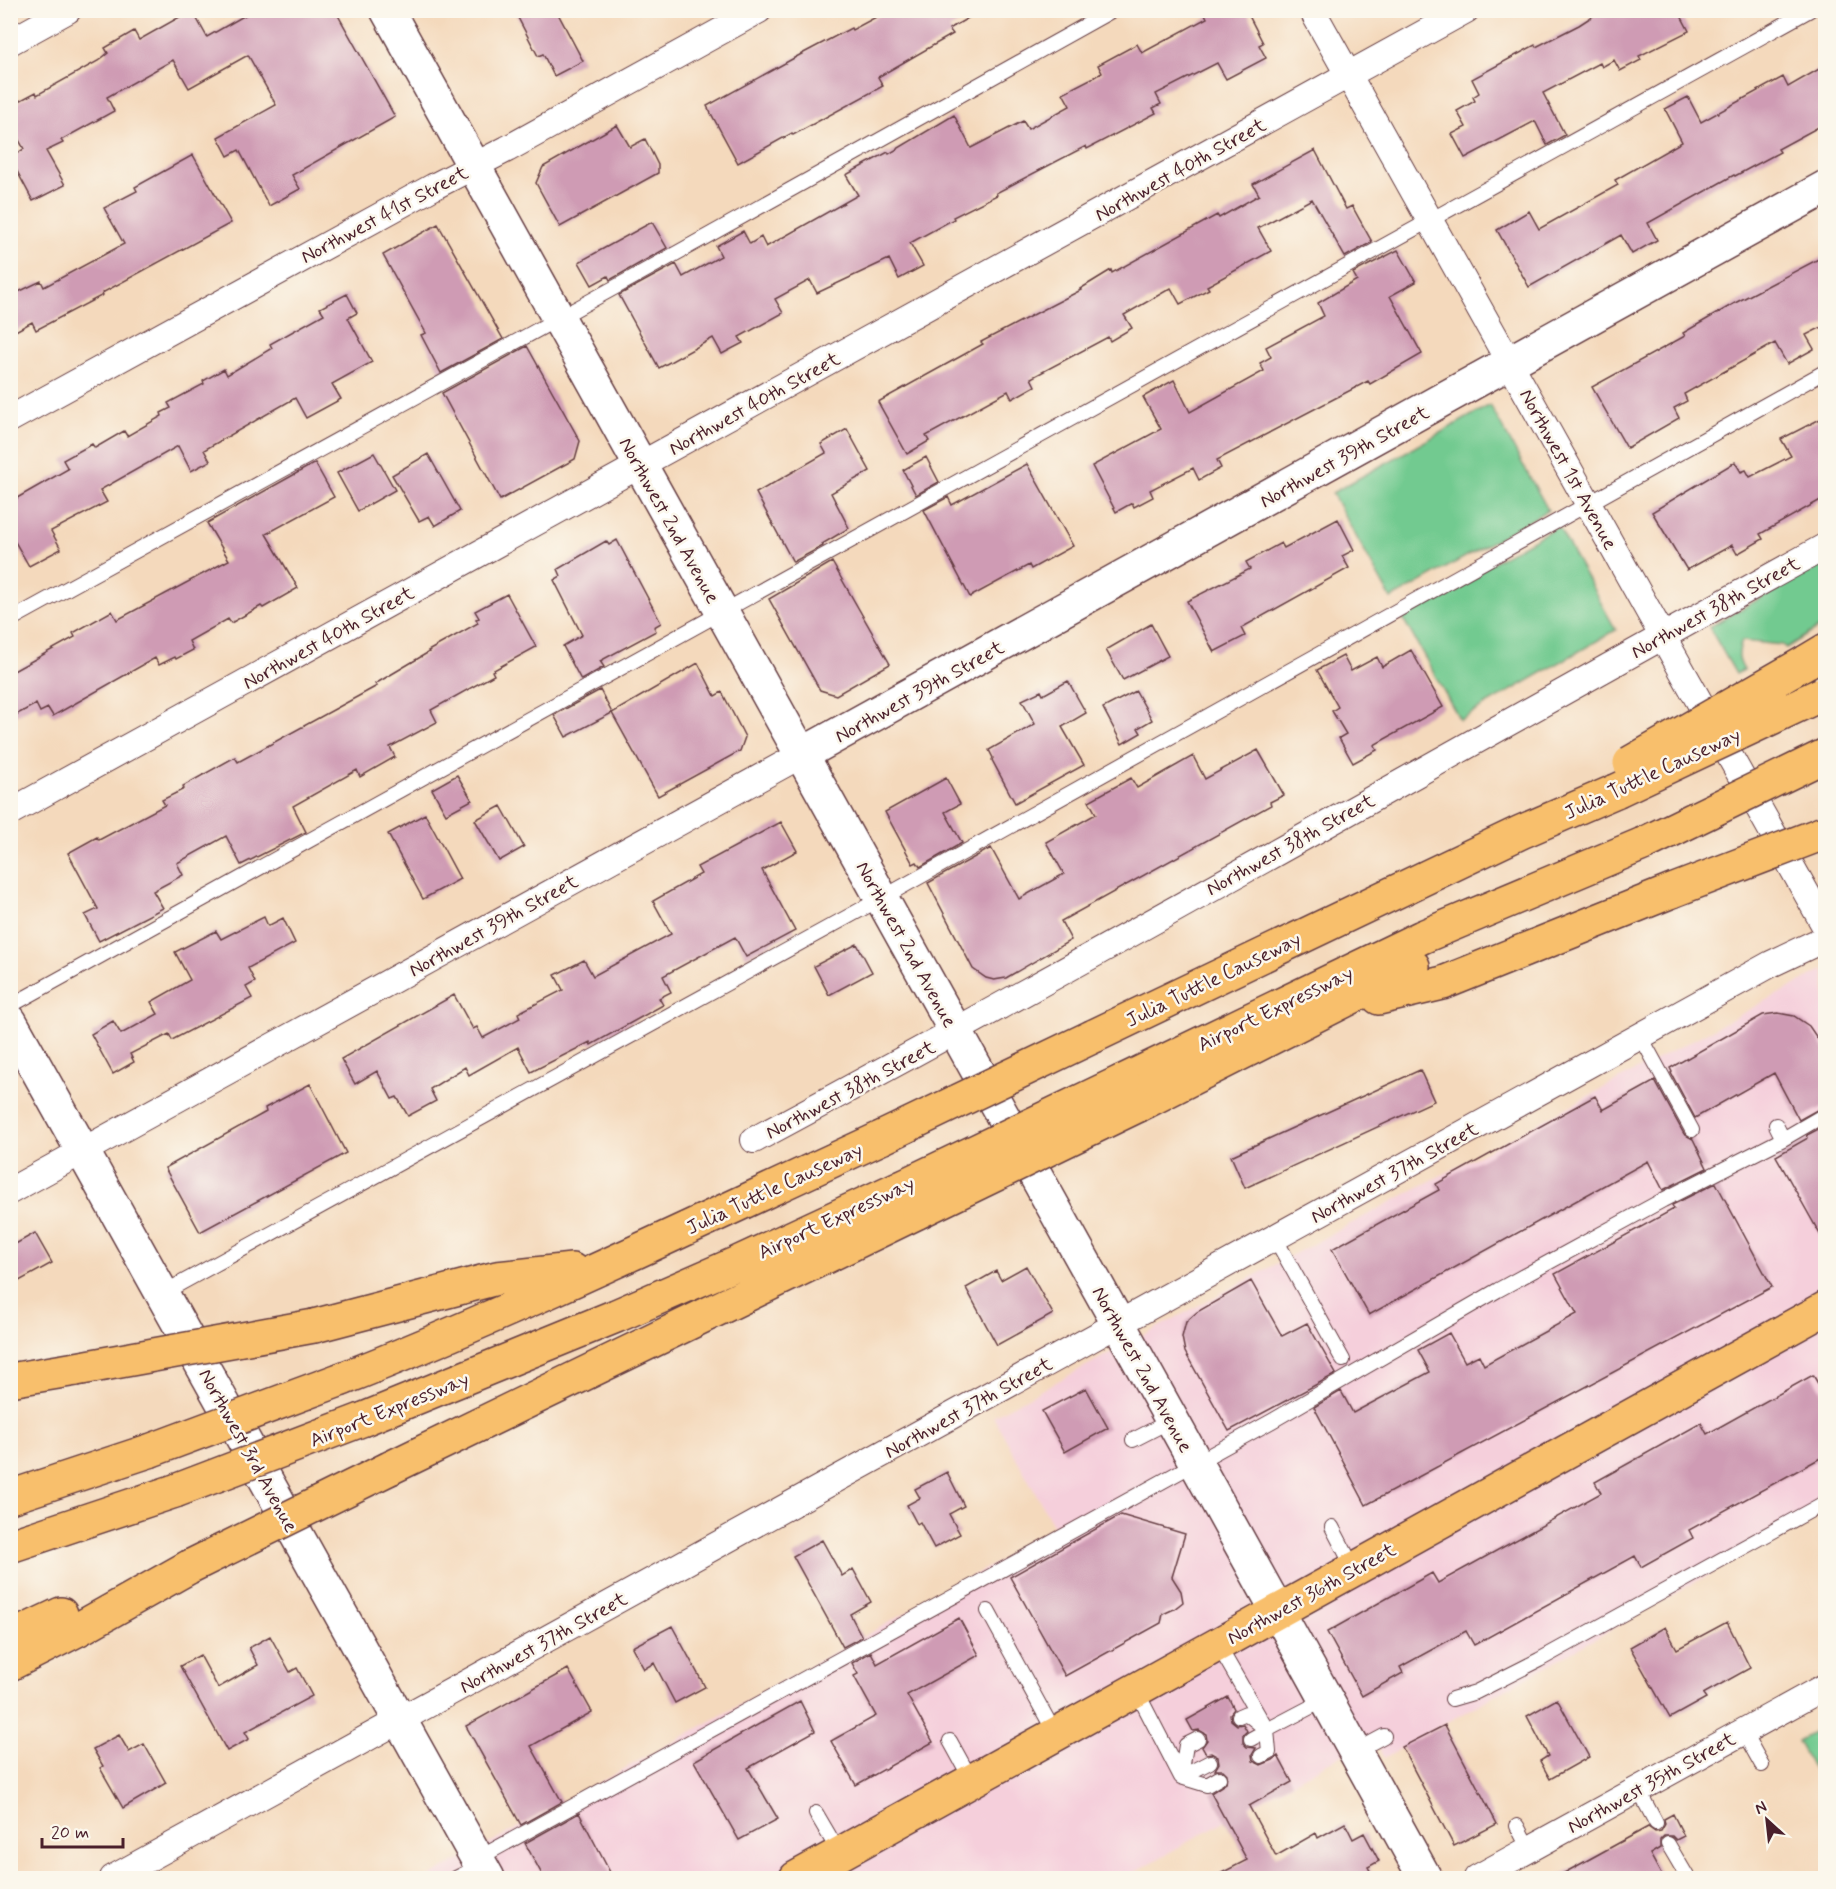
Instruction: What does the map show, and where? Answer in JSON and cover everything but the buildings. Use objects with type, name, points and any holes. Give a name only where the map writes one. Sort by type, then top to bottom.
[{"type":"main road","points":[[1613,783],[1816,656]]},
{"type":"main road","name":"Julia Tuttle Causeway","points":[[600,1268],[881,1138],[1521,832],[1613,783],[1824,693]]},
{"type":"main road","points":[[10,1664],[77,1630],[189,1567],[390,1468],[910,1199],[1131,1093],[1325,1011],[1426,960],[1643,844],[1826,755]]},
{"type":"main road","points":[[1325,1011],[1443,983],[1826,832]]},
{"type":"main road","name":"Airport Expressway","points":[[1131,1093],[1422,937],[1643,844]]},
{"type":"main road","name":"Airport Expressway","points":[[10,1546],[176,1491],[364,1419],[627,1312],[733,1265],[910,1199]]},
{"type":"main road","points":[[10,1380],[314,1326],[497,1278],[600,1268]]},
{"type":"main road","points":[[10,1497],[149,1451],[342,1378],[434,1341],[600,1268]]},
{"type":"main road","name":"Northwest 36th Street","points":[[796,1878],[1826,1308]]},
{"type":"main road","points":[[10,1638],[67,1610],[189,1567]]},
{"type":"street","points":[[10,42],[68,10]]},
{"type":"street","name":"Northwest 2nd Avenue","points":[[387,10],[1277,1612],[1326,1698],[1370,1744],[1425,1878]]},
{"type":"street","name":"Northwest 41st Street","points":[[10,419],[759,10]]},
{"type":"street","name":"Northwest 1st Avenue","points":[[1312,10],[1826,928]]},
{"type":"street","name":"Northwest 40th Street","points":[[10,812],[1466,10]]},
{"type":"street","name":"Northwest 39th Street","points":[[10,1191],[1826,188]]},
{"type":"street","name":"Northwest 38th Street","points":[[754,1140],[955,1032],[1661,636],[1826,546]]},
{"type":"street","name":"Northwest 37th Street","points":[[113,1878],[1772,964],[1826,938]]},
{"type":"street","name":"Northwest 3rd Avenue","points":[[10,1021],[399,1721],[475,1870]]},
{"type":"street","name":"Northwest 35th Street","points":[[1477,1878],[1826,1686]]},
{"type":"lane","points":[[10,620],[1113,10]]},
{"type":"lane","points":[[10,1006],[1810,10]]},
{"type":"lane","points":[[163,1293],[882,898],[1826,371]]},
{"type":"lane","points":[[1641,1037],[1692,1130]]},
{"type":"lane","points":[[475,1870],[1358,1372],[1498,1290],[1826,1114]]},
{"type":"lane","points":[[1776,1125],[1783,1139]]},
{"type":"lane","points":[[1275,1238],[1343,1360]]},
{"type":"lane","points":[[1133,1440],[1172,1420]]},
{"type":"lane","points":[[1452,1699],[1476,1692],[1539,1660],[1826,1502]]},
{"type":"lane","points":[[1332,1527],[1354,1569]]},
{"type":"lane","points":[[987,1611],[1056,1735]]},
{"type":"lane","points":[[1218,1645],[1267,1731],[1269,1752],[1261,1756]]},
{"type":"lane","points":[[1136,1690],[1182,1777],[1207,1785],[1219,1778]]},
{"type":"lane","points":[[1251,1739],[1326,1698]]},
{"type":"lane","points":[[1239,1716],[1246,1713],[1267,1731]]},
{"type":"lane","points":[[1743,1731],[1762,1765]]},
{"type":"lane","points":[[1182,1777],[1186,1746],[1198,1739]]},
{"type":"lane","points":[[950,1741],[972,1781]]},
{"type":"lane","points":[[1182,1777],[1210,1761]]},
{"type":"lane","points":[[1638,1790],[1656,1823]]},
{"type":"lane","points":[[816,1813],[840,1854]]},
{"type":"lane","points":[[1517,1826],[1530,1849]]},
{"type":"lane","points":[[1668,1844],[1688,1878]]},
{"type":"shaded area","points":[[1825,969],[1825,1509],[1384,1758],[1373,1737],[1124,1878],[427,1878],[1056,1530],[993,1416]]},
{"type":"green space","points":[[1490,405],[1548,510],[1391,599],[1332,493]]},
{"type":"green space","points":[[1558,526],[1616,630],[1460,720],[1400,613]]},
{"type":"green space","points":[[1825,562],[1825,624],[1786,648],[1782,645],[1742,641],[1739,655],[1744,670],[1736,674],[1709,627]]},
{"type":"green space","points":[[1825,1726],[1825,1791],[1798,1741]]}]
